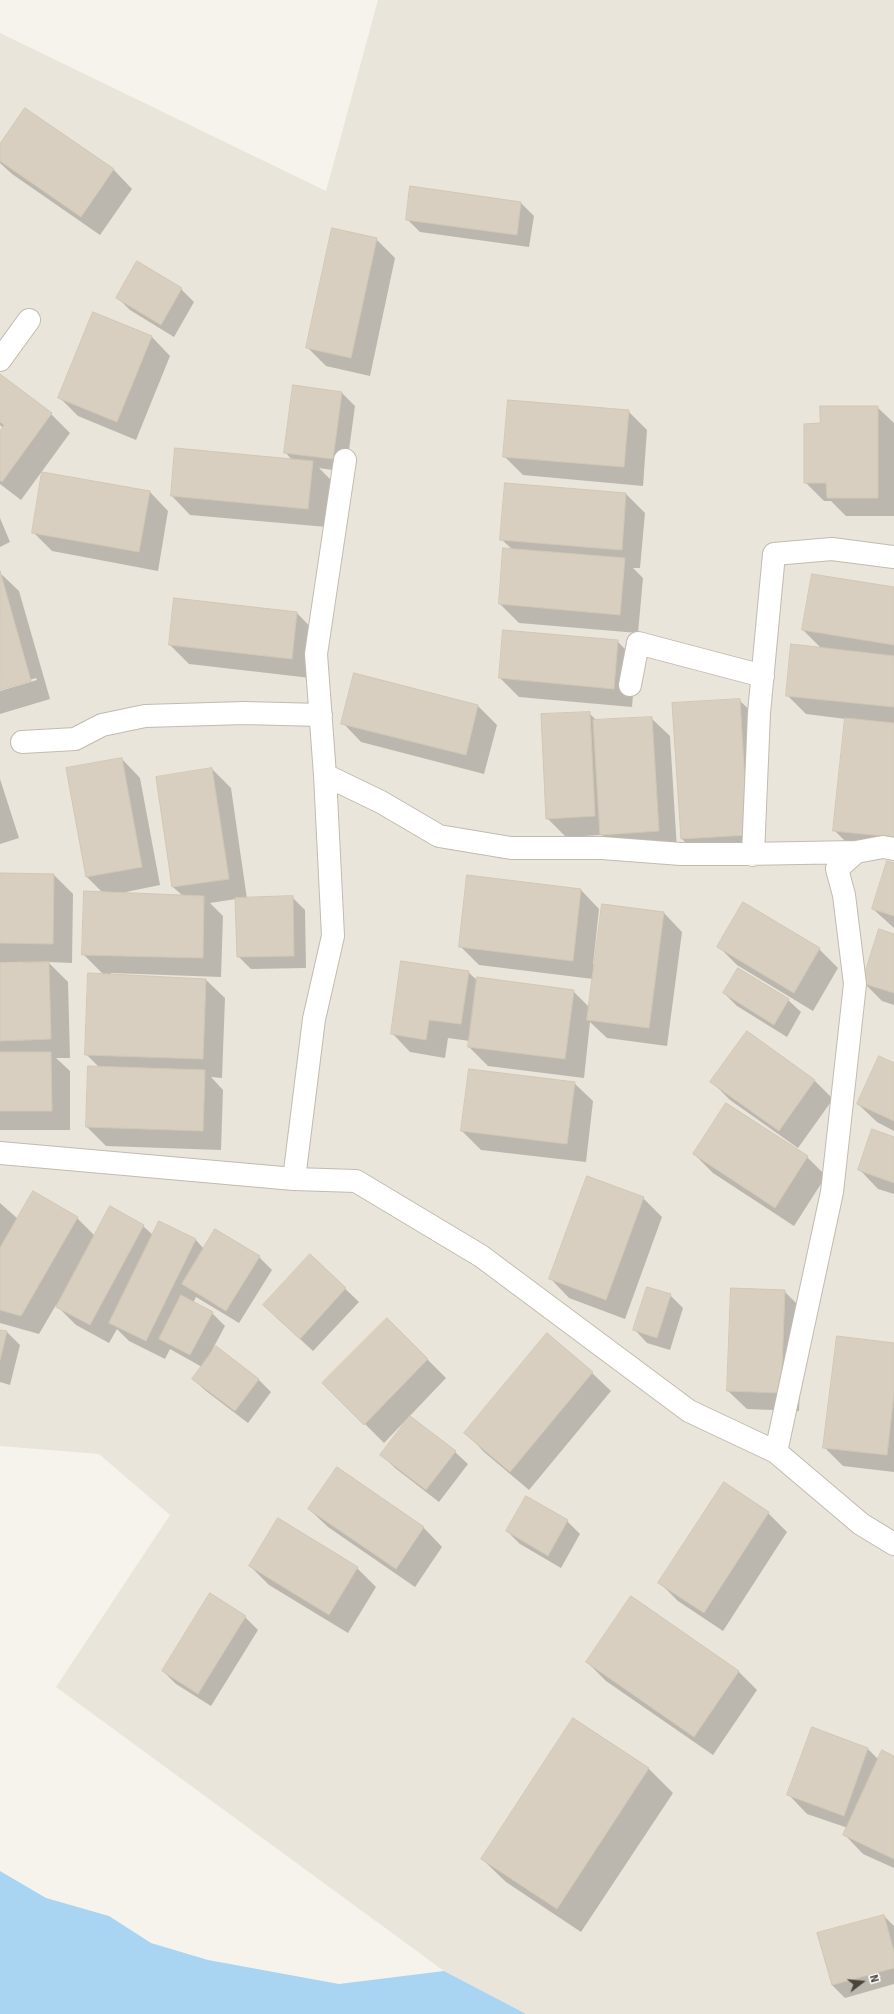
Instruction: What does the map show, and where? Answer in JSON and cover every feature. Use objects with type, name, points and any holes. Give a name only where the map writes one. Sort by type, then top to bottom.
[{"type":"street","points":[[0,360],[29,320]]},
{"type":"street","points":[[294,1179],[314,1019],[333,936],[322,715],[316,654],[345,460]]},
{"type":"street","points":[[753,854],[755,793],[763,676],[774,554],[832,549],[894,557]]},
{"type":"street","points":[[630,685],[638,643],[763,676]]},
{"type":"street","points":[[22,742],[74,739],[102,725],[145,716],[244,713],[322,715]]},
{"type":"street","points":[[325,774],[381,802],[439,836],[511,848],[602,848],[681,854],[856,852],[883,848],[894,849]]},
{"type":"street","points":[[776,1452],[832,1192],[855,984],[844,895],[837,870],[856,852]]},
{"type":"street","points":[[0,1152],[294,1179],[356,1181],[481,1256],[689,1412],[776,1452],[861,1524],[894,1544]]},
{"type":"shaded area","points":[[378,0],[894,0],[894,2014],[524,2014],[444,1971],[56,1687],[170,1515],[99,1454],[0,1446],[0,33],[326,191]]},
{"type":"water","points":[[0,1871],[46,1898],[109,1916],[151,1943],[208,1960],[339,1984],[444,1971],[526,2014],[0,2014]]},
{"type":"building","points":[[25,108],[114,169],[81,217],[0,161],[0,144]]},
{"type":"building","points":[[410,186],[521,202],[517,235],[406,220]]},
{"type":"building","points":[[332,228],[377,238],[351,358],[306,348]]},
{"type":"building","points":[[137,261],[182,288],[161,325],[116,298]]},
{"type":"building","points":[[93,312],[152,336],[117,422],[58,398]]},
{"type":"building","points":[[0,374],[52,413],[2,482],[0,480],[0,431],[4,425],[0,422]]},
{"type":"building","points":[[293,385],[342,392],[333,459],[284,453]]},
{"type":"building","points":[[508,400],[629,410],[624,467],[503,457]]},
{"type":"building","points":[[820,406],[878,406],[878,498],[827,498],[826,483],[804,483],[804,424],[820,423]]},
{"type":"building","points":[[175,448],[313,461],[308,509],[171,496]]},
{"type":"building","points":[[42,472],[150,491],[139,552],[32,533]]},
{"type":"building","points":[[505,483],[626,493],[622,550],[500,540]]},
{"type":"building","points":[[503,548],[625,558],[620,615],[499,604]]},
{"type":"building","points":[[0,571],[31,681],[0,690]]},
{"type":"building","points":[[812,574],[894,587],[894,645],[802,630]]},
{"type":"building","points":[[174,598],[297,612],[292,659],[169,645]]},
{"type":"building","points":[[503,630],[618,640],[614,689],[499,678]]},
{"type":"building","points":[[791,644],[894,656],[894,707],[786,696]]},
{"type":"building","points":[[354,673],[478,705],[466,755],[341,724]]},
{"type":"building","points":[[740,699],[748,835],[681,839],[672,703]]},
{"type":"building","points":[[590,712],[595,816],[546,819],[541,714]]},
{"type":"building","points":[[652,717],[659,831],[600,835],[593,720]]},
{"type":"building","points":[[845,718],[894,723],[894,837],[833,831]]},
{"type":"building","points":[[122,758],[142,867],[86,877],[66,768]]},
{"type":"building","points":[[212,768],[229,879],[172,887],[156,777]]},
{"type":"building","points":[[887,861],[894,863],[894,916],[872,909]]},
{"type":"building","points":[[0,873],[54,874],[53,944],[0,943]]},
{"type":"building","points":[[467,875],[581,889],[573,961],[459,947]]},
{"type":"building","points":[[84,891],[204,896],[203,958],[82,955]]},
{"type":"building","points":[[293,896],[294,956],[237,957],[235,898]]},
{"type":"building","points":[[743,902],[820,948],[794,993],[717,947]]},
{"type":"building","points":[[602,904],[664,912],[649,1028],[587,1020]]},
{"type":"building","points":[[879,929],[894,934],[894,993],[862,983]]},
{"type":"building","points":[[401,961],[469,971],[461,1024],[429,1020],[426,1040],[391,1034]]},
{"type":"building","points":[[49,962],[51,1039],[0,1041],[0,963]]},
{"type":"building","points":[[738,968],[789,999],[774,1025],[723,993]]},
{"type":"building","points":[[88,973],[206,979],[203,1059],[85,1055]]},
{"type":"building","points":[[477,977],[574,990],[565,1059],[468,1047]]},
{"type":"building","points":[[747,1031],[815,1080],[779,1131],[710,1082]]},
{"type":"building","points":[[0,1052],[51,1052],[52,1111],[0,1111]]},
{"type":"building","points":[[879,1056],[894,1063],[894,1121],[857,1104]]},
{"type":"building","points":[[88,1066],[205,1070],[203,1131],[86,1127]]},
{"type":"building","points":[[469,1069],[575,1082],[567,1144],[461,1131]]},
{"type":"building","points":[[726,1103],[808,1156],[775,1208],[693,1154]]},
{"type":"building","points":[[872,1129],[894,1137],[894,1183],[858,1170]]},
{"type":"building","points":[[587,1176],[644,1197],[606,1300],[549,1279]]},
{"type":"building","points":[[33,1191],[78,1217],[21,1316],[0,1310],[0,1248]]},
{"type":"building","points":[[110,1206],[144,1225],[90,1325],[56,1307]]},
{"type":"building","points":[[159,1221],[196,1239],[146,1341],[109,1323]]},
{"type":"building","points":[[215,1229],[260,1256],[226,1311],[182,1284]]},
{"type":"building","points":[[310,1254],[346,1288],[300,1339],[263,1305]]},
{"type":"building","points":[[647,1287],[671,1294],[657,1338],[633,1330]]},
{"type":"building","points":[[731,1288],[785,1290],[781,1393],[727,1391]]},
{"type":"building","points":[[181,1295],[213,1312],[190,1355],[159,1339]]},
{"type":"building","points":[[387,1318],[428,1359],[364,1425],[322,1383]]},
{"type":"building","points":[[0,1330],[7,1331],[0,1360]]},
{"type":"building","points":[[547,1333],[593,1372],[510,1472],[464,1433]]},
{"type":"building","points":[[837,1336],[894,1343],[894,1393],[887,1455],[823,1448]]},
{"type":"building","points":[[216,1346],[259,1379],[235,1411],[192,1379]]},
{"type":"building","points":[[410,1416],[456,1451],[426,1490],[380,1455]]},
{"type":"building","points":[[337,1467],[424,1527],[396,1569],[308,1509]]},
{"type":"building","points":[[724,1482],[769,1512],[704,1613],[658,1583]]},
{"type":"building","points":[[526,1496],[568,1520],[548,1556],[506,1531]]},
{"type":"building","points":[[278,1518],[358,1567],[329,1615],[249,1566]]},
{"type":"building","points":[[210,1593],[246,1616],[198,1694],[162,1671]]},
{"type":"building","points":[[631,1596],[739,1671],[694,1737],[586,1662]]},
{"type":"building","points":[[573,1718],[649,1768],[557,1909],[481,1859]]},
{"type":"building","points":[[812,1727],[868,1748],[844,1816],[787,1795]]},
{"type":"building","points":[[882,1750],[894,1756],[894,1859],[843,1835]]},
{"type":"building","points":[[884,1915],[894,1952],[894,1968],[832,1985],[817,1933]]}]
